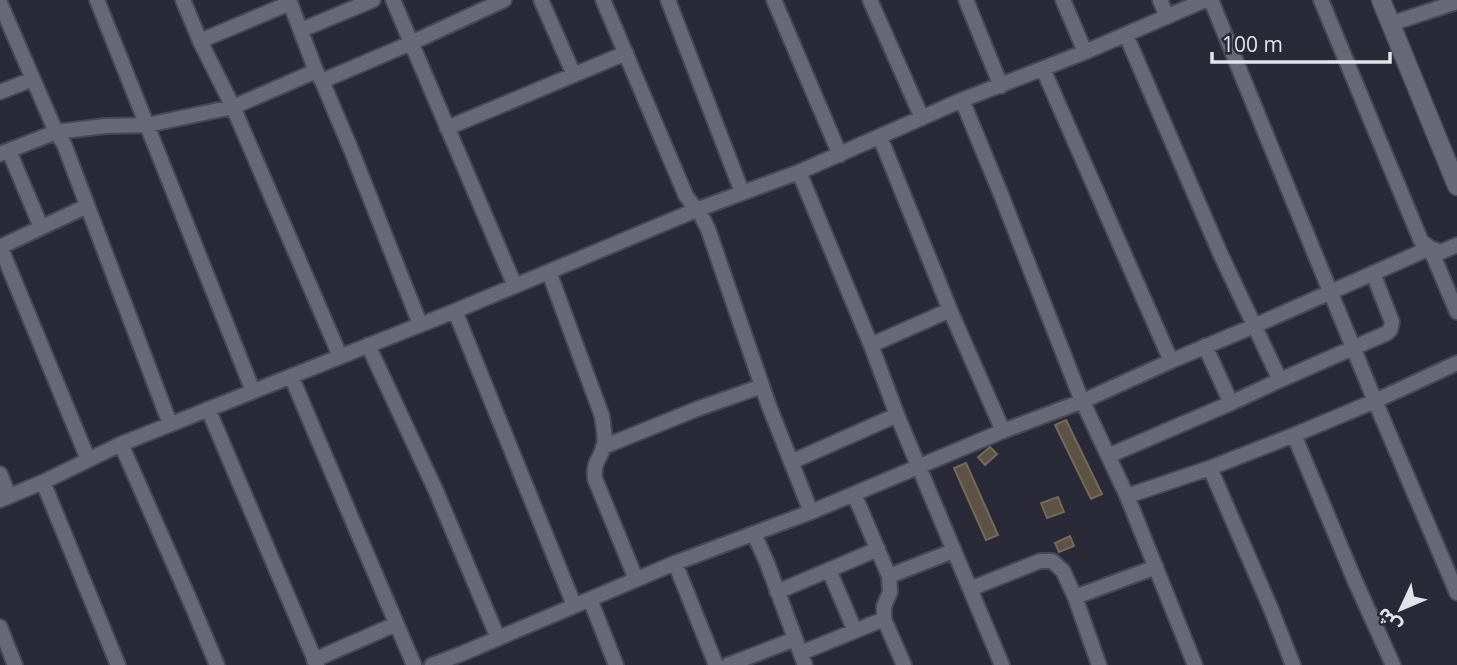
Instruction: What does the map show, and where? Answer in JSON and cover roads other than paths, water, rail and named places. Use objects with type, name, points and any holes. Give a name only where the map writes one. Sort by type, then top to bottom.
[{"type":"street","points":[[97,0],[253,391]]},
{"type":"street","points":[[183,0],[233,107],[340,356]]},
{"type":"street","points":[[301,30],[373,0]]},
{"type":"street","points":[[393,0],[515,286]]},
{"type":"street","points":[[41,227],[5,153],[56,132],[105,126],[148,125],[233,107],[411,43],[504,0]]},
{"type":"street","points":[[541,0],[574,75]]},
{"type":"street","points":[[603,0],[687,196],[705,221],[762,386],[811,512]]},
{"type":"street","points":[[668,0],[742,192]]},
{"type":"street","points":[[774,0],[840,155]]},
{"type":"street","points":[[870,0],[922,118]]},
{"type":"street","points":[[966,0],[1002,86]]},
{"type":"street","points":[[1063,0],[1085,52]]},
{"type":"street","points":[[1160,0],[1167,18]]},
{"type":"street","points":[[0,474],[5,498],[121,444],[455,311],[696,210],[799,172],[962,100],[1085,52],[1205,0]]},
{"type":"street","points":[[1211,0],[1375,401],[1457,593]]},
{"type":"street","points":[[1321,0],[1419,236],[1423,243],[1441,252],[1457,245]]},
{"type":"street","points":[[1381,0],[1457,186]]},
{"type":"street","points":[[200,41],[289,2],[420,324]]},
{"type":"street","points":[[1390,24],[1457,2]]},
{"type":"street","points":[[0,3],[56,132],[64,144],[170,424]]},
{"type":"street","points":[[1126,35],[1220,253],[1280,380]]},
{"type":"street","points":[[447,128],[626,54]]},
{"type":"street","points":[[1043,69],[1171,361]]},
{"type":"street","points":[[0,92],[33,79]]},
{"type":"street","points":[[962,100],[1083,401],[1127,496],[1195,665]]},
{"type":"street","points":[[880,137],[950,310],[1003,431]]},
{"type":"street","points":[[799,172],[1002,665]]},
{"type":"street","points":[[87,206],[0,246],[88,459]]},
{"type":"street","points":[[432,665],[675,563],[811,512],[1003,431],[1083,401],[1430,248]]},
{"type":"street","points":[[1430,248],[1457,312]]},
{"type":"street","points":[[549,272],[602,416],[603,447],[594,468],[595,478],[636,579]]},
{"type":"street","points":[[1108,456],[1387,333],[1392,326],[1391,319],[1373,273]]},
{"type":"street","points":[[871,345],[950,310]]},
{"type":"street","points":[[455,311],[574,606]]},
{"type":"street","points":[[368,345],[436,491],[498,638]]},
{"type":"street","points":[[1205,346],[1231,403]]},
{"type":"street","points":[[1127,496],[1210,468],[1294,435],[1457,363]]},
{"type":"street","points":[[291,376],[414,665]]},
{"type":"street","points":[[603,447],[762,386]]},
{"type":"street","points":[[208,409],[315,662],[396,624]]},
{"type":"street","points":[[791,462],[897,415]]},
{"type":"street","points":[[1294,435],[1393,665]]},
{"type":"street","points":[[121,444],[216,665]]},
{"type":"street","points":[[1210,468],[1293,665]]},
{"type":"street","points":[[43,482],[118,665]]},
{"type":"street","points":[[854,494],[889,576],[890,592],[884,606],[884,619],[904,665]]},
{"type":"street","points":[[754,534],[803,659],[884,619]]},
{"type":"street","points":[[777,592],[878,549]]},
{"type":"street","points":[[889,576],[953,551]]},
{"type":"street","points":[[970,589],[1040,561],[1048,560],[1056,564],[1063,571],[1075,597],[1099,665]]},
{"type":"street","points":[[675,563],[716,665]]},
{"type":"street","points":[[1075,597],[1156,567]]},
{"type":"street","points":[[829,570],[855,631]]},
{"type":"street","points":[[590,599],[616,665]]},
{"type":"street","points":[[0,626],[15,665]]},
{"type":"street","points":[[728,665],[795,639]]}]
